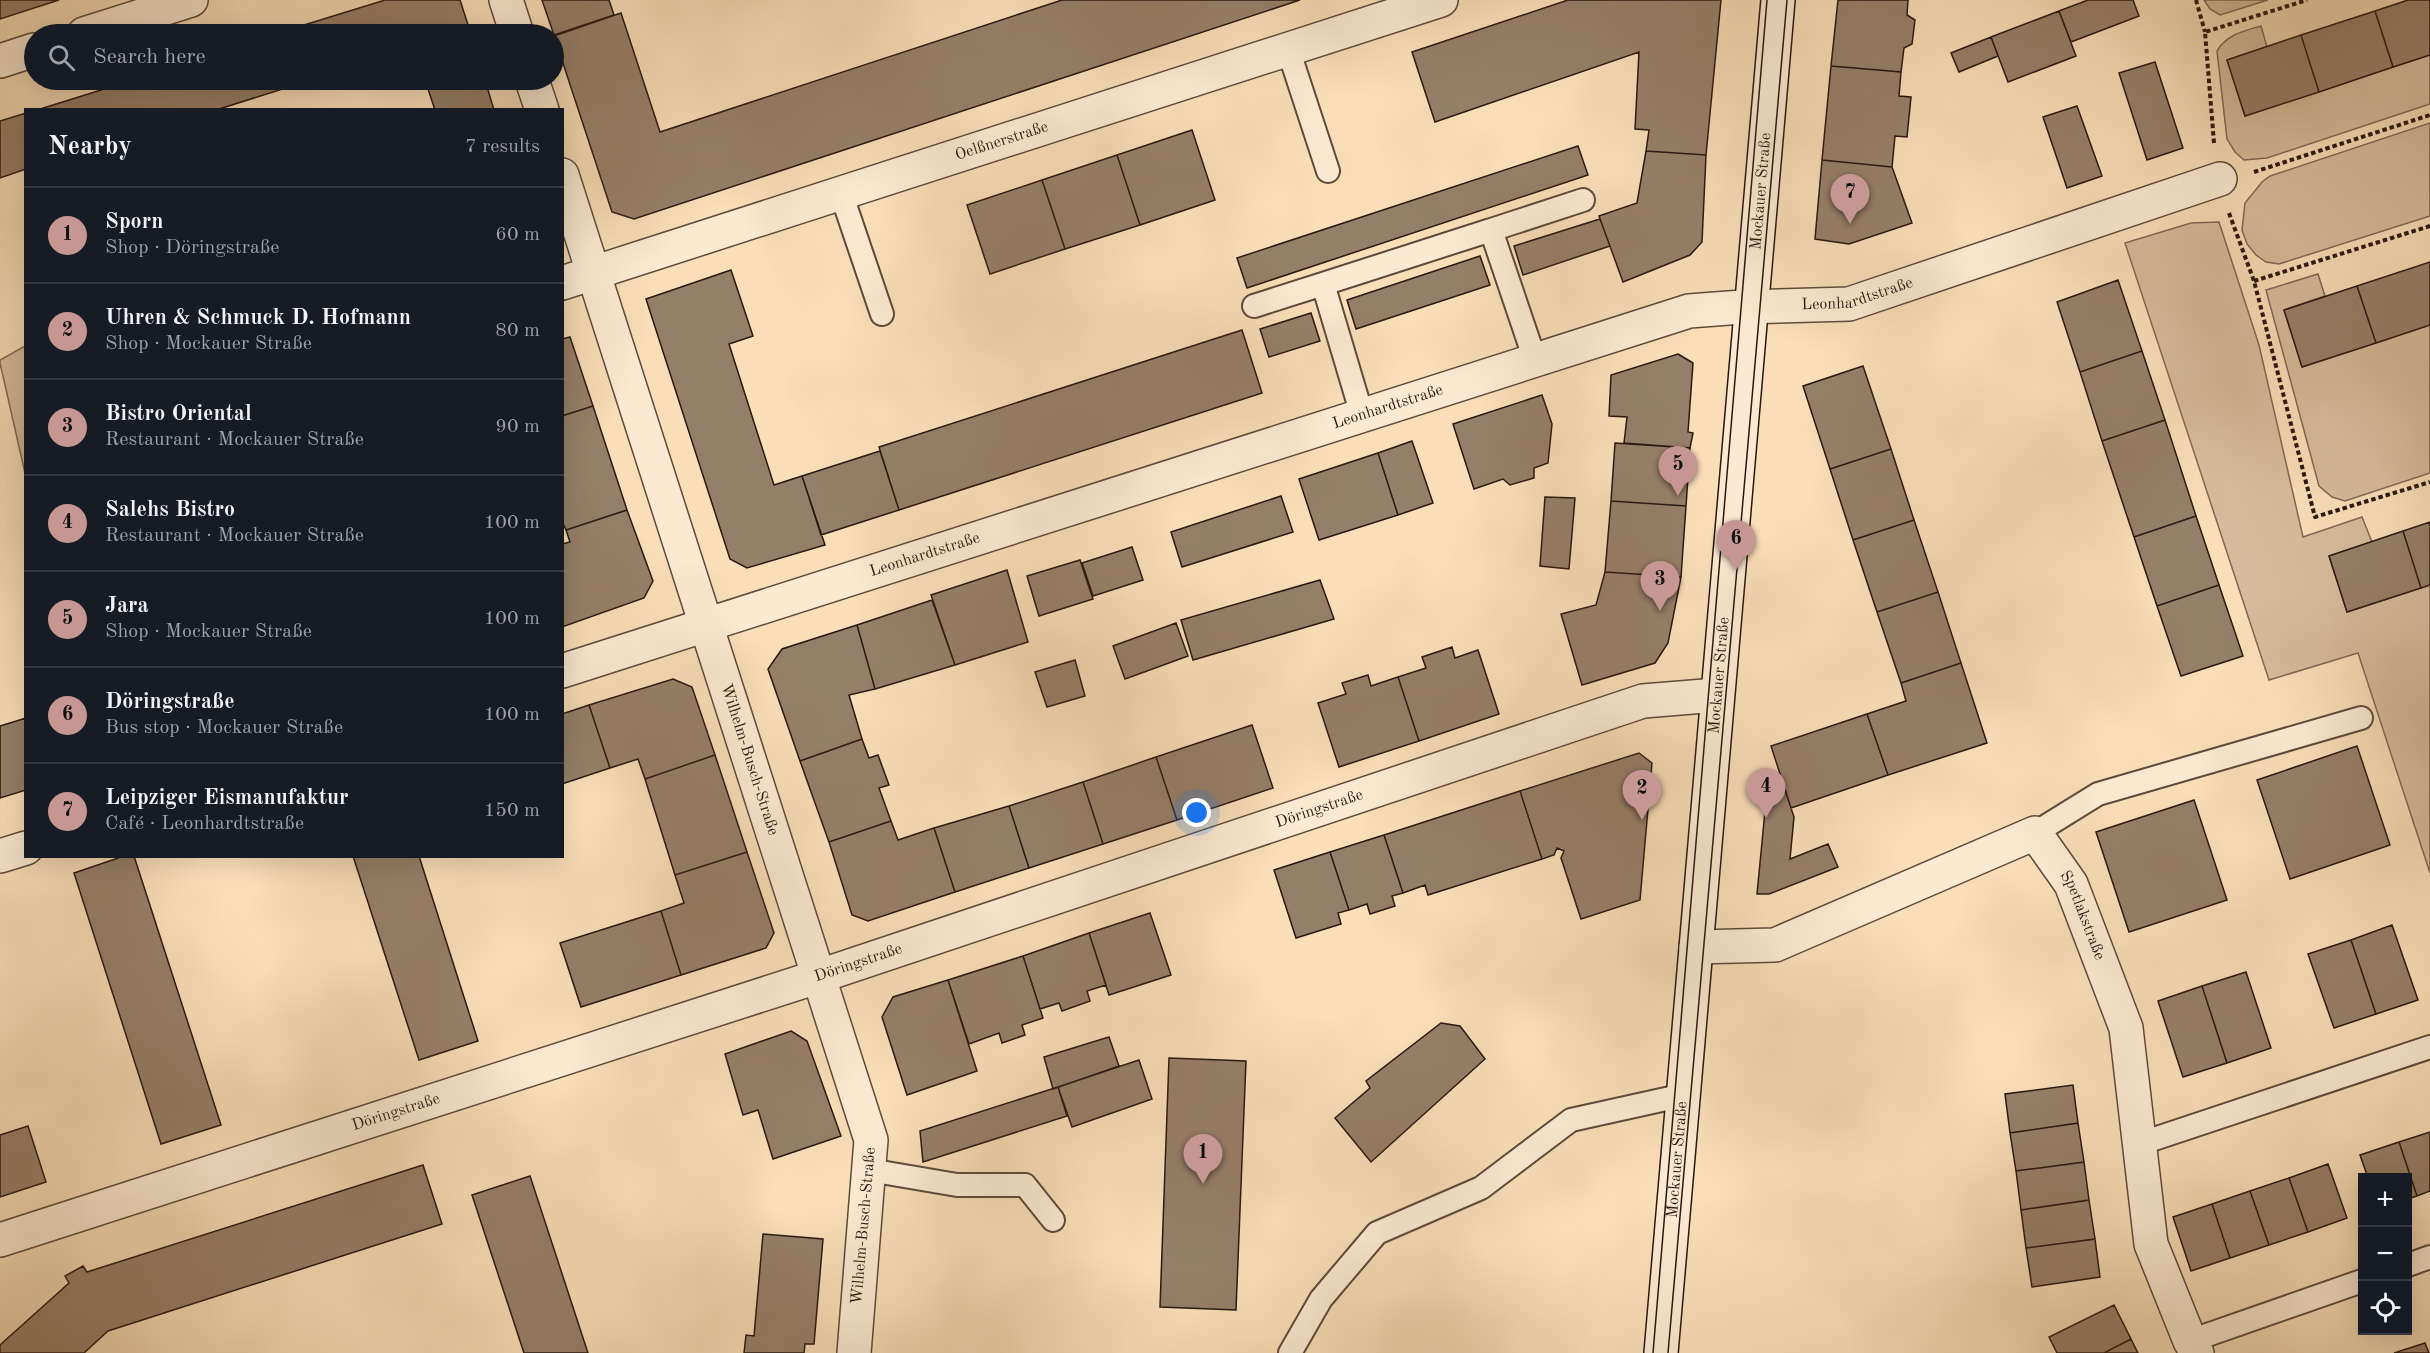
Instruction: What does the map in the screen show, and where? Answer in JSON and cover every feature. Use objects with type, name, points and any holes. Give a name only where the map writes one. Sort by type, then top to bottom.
[{"type":"street","points":[[116,24],[192,0]]},
{"type":"street","points":[[506,0],[514,24]]},
{"type":"street","name":"Oelßnerstraße","points":[[564,281],[1441,0]]},
{"type":"street","name":"Mockauer Straße","points":[[1661,1353],[1778,0]]},
{"type":"street","points":[[0,61],[24,53]]},
{"type":"street","points":[[535,90],[541,108]]},
{"type":"street","name":"Leonhardtstraße","points":[[564,670],[1689,311],[1849,304],[2220,179]]},
{"type":"street","name":"Wilhelm-Busch-Straße","points":[[564,181],[871,1140],[854,1353]]},
{"type":"street","name":"Döringstraße","points":[[0,1240],[820,976],[1643,701],[1717,695]]},
{"type":"street","points":[[1696,947],[1774,945],[2035,833]]},
{"type":"street","name":"Spetlakstraße","points":[[2035,833],[2071,884],[2126,1028],[2151,1244],[2194,1347]]},
{"type":"street","points":[[0,856],[24,849]]},
{"type":"lane","points":[[1288,49],[1328,171]]},
{"type":"lane","points":[[841,193],[882,314]]},
{"type":"lane","points":[[1254,306],[1583,200]]},
{"type":"lane","points":[[1491,230],[1535,360]]},
{"type":"lane","points":[[1323,284],[1362,415]]},
{"type":"lane","points":[[2035,833],[2098,794],[2361,718]]},
{"type":"lane","points":[[2139,1144],[2430,1047]]},
{"type":"lane","points":[[1290,1353],[1321,1299],[1377,1233],[1481,1188],[1571,1120],[1684,1095]]},
{"type":"lane","points":[[869,1170],[957,1185],[1025,1185],[1053,1221]]},
{"type":"lane","points":[[2412,1264],[2430,1257]]},
{"type":"lane","points":[[2194,1347],[2358,1283]]},
{"type":"path","points":[[2196,0],[2205,32],[2213,132],[2220,179],[2233,226],[2254,281],[2315,517],[2430,482]]},
{"type":"path","points":[[2205,32],[2307,0]]},
{"type":"path","points":[[2220,179],[2268,169],[2430,115]]},
{"type":"path","points":[[2254,281],[2430,226]]},
{"type":"shaded area","points":[[2204,0],[2268,0],[2220,15],[2210,9]]},
{"type":"shaded area","points":[[2261,26],[2267,47],[2227,60],[2245,116],[2430,55],[2430,104],[2267,158],[2244,160],[2235,152],[2227,139],[2217,51],[2231,37]]},
{"type":"shaded area","points":[[2430,123],[2430,216],[2279,264],[2266,262],[2247,244],[2242,230],[2245,203],[2270,176]]},
{"type":"shaded area","points":[[2219,222],[2259,345],[2303,537],[2362,517],[2372,542],[2329,556],[2347,612],[2430,585],[2430,873],[2358,653],[2269,680],[2125,243],[2191,223]]},
{"type":"shaded area","points":[[2318,274],[2325,296],[2284,310],[2302,367],[2430,325],[2430,473],[2345,501],[2332,497],[2319,486],[2266,290]]},
{"type":"shaded area","points":[[24,347],[24,469],[0,363],[0,360]]},
{"type":"building","points":[[0,0],[59,0],[0,19]]},
{"type":"building","points":[[385,0],[460,0],[468,24],[307,24]]},
{"type":"building","points":[[542,0],[609,0],[614,15],[564,32],[564,24],[550,24]]},
{"type":"building","points":[[1062,0],[1300,0],[634,219],[612,212],[564,66],[564,33],[621,13],[660,132]]},
{"type":"building","points":[[1568,0],[1721,0],[1706,155],[1646,151],[1649,130],[1635,129],[1639,52],[1435,122],[1412,52]]},
{"type":"building","points":[[1838,0],[1908,0],[1907,15],[1915,20],[1912,44],[1904,48],[1901,72],[1831,66]]},
{"type":"building","points":[[2088,0],[2133,0],[2139,16],[2071,42],[2059,11]]},
{"type":"building","points":[[2408,0],[2430,0],[2430,55],[2393,67],[2375,11]]},
{"type":"building","points":[[2059,11],[2076,56],[2008,82],[1991,37]]},
{"type":"building","points":[[2375,11],[2393,67],[2319,92],[2301,35]]},
{"type":"building","points":[[2301,35],[2319,92],[2245,116],[2227,60]]},
{"type":"building","points":[[1991,37],[1998,56],[1959,72],[1951,53]]},
{"type":"building","points":[[2155,62],[2183,148],[2147,160],[2119,73]]},
{"type":"building","points":[[1831,66],[1901,72],[1899,96],[1911,97],[1907,137],[1895,136],[1892,167],[1822,160]]},
{"type":"building","points":[[101,90],[279,90],[222,108],[43,108]]},
{"type":"building","points":[[428,90],[488,90],[493,108],[434,108]]},
{"type":"building","points":[[2077,106],[2102,176],[2067,188],[2043,117]]},
{"type":"building","points":[[24,114],[24,170],[0,178],[0,121]]},
{"type":"building","points":[[1192,130],[1215,200],[1140,225],[1117,155]]},
{"type":"building","points":[[1578,146],[1588,175],[1247,288],[1237,258]]},
{"type":"building","points":[[1646,151],[1706,155],[1702,242],[1690,255],[1623,282],[1599,216],[1637,203]]},
{"type":"building","points":[[1117,155],[1140,225],[1065,249],[1042,180]]},
{"type":"building","points":[[1822,160],[1892,167],[1912,223],[1849,244],[1815,239]]},
{"type":"building","points":[[1042,180],[1065,249],[990,274],[967,205]]},
{"type":"building","points":[[1600,219],[1610,246],[1523,275],[1514,246]]},
{"type":"building","points":[[1480,256],[1490,285],[1356,329],[1347,300]]},
{"type":"building","points":[[2430,262],[2430,325],[2376,343],[2357,286]]},
{"type":"building","points":[[731,270],[753,336],[729,344],[774,485],[802,476],[825,545],[747,568],[730,559],[646,299]]},
{"type":"building","points":[[2118,280],[2142,351],[2080,372],[2057,302]]},
{"type":"building","points":[[2357,286],[2376,343],[2302,367],[2284,310]]},
{"type":"building","points":[[1311,313],[1320,341],[1269,357],[1260,329]]},
{"type":"building","points":[[1242,330],[1262,393],[899,510],[879,447]]},
{"type":"building","points":[[570,337],[593,406],[564,415],[564,338]]},
{"type":"building","points":[[2142,351],[2165,420],[2102,441],[2080,372]]},
{"type":"building","points":[[1678,354],[1693,363],[1688,432],[1693,433],[1690,448],[1624,443],[1627,417],[1609,416],[1611,375]]},
{"type":"building","points":[[1863,366],[1891,449],[1830,469],[1803,386]]},
{"type":"building","points":[[1542,395],[1552,424],[1548,463],[1534,468],[1534,478],[1510,485],[1503,479],[1474,489],[1453,424]]},
{"type":"building","points":[[593,406],[627,510],[566,530],[564,526],[564,415]]},
{"type":"building","points":[[2165,420],[2196,516],[2134,537],[2102,441]]},
{"type":"building","points":[[1412,441],[1433,503],[1398,515],[1378,453]]},
{"type":"building","points":[[1615,443],[1690,448],[1686,506],[1611,501]]},
{"type":"building","points":[[1891,449],[1914,520],[1853,540],[1830,469]]},
{"type":"building","points":[[880,451],[899,510],[821,535],[802,476]]},
{"type":"building","points":[[1378,453],[1398,515],[1319,540],[1299,479]]},
{"type":"building","points":[[1281,496],[1293,532],[1182,567],[1171,532]]},
{"type":"building","points":[[1545,497],[1575,498],[1569,569],[1540,566]]},
{"type":"building","points":[[1611,501],[1686,506],[1681,577],[1605,572]]},
{"type":"building","points":[[627,510],[653,581],[644,598],[564,626],[564,544],[570,542],[566,530]]},
{"type":"building","points":[[2196,516],[2219,585],[2157,606],[2134,537]]},
{"type":"building","points":[[1914,520],[1938,592],[1877,612],[1853,540]]},
{"type":"building","points":[[2430,522],[2430,585],[2421,588],[2403,531]]},
{"type":"building","points":[[2403,531],[2421,588],[2347,612],[2329,556]]},
{"type":"building","points":[[1132,547],[1143,580],[1093,596],[1082,563]]},
{"type":"building","points":[[1080,560],[1093,599],[1039,616],[1027,576]]},
{"type":"building","points":[[1007,570],[1028,642],[955,665],[931,595]]},
{"type":"building","points":[[1605,572],[1681,577],[1668,643],[1655,663],[1582,685],[1561,614],[1596,605]]},
{"type":"building","points":[[1320,580],[1334,619],[1193,660],[1181,620]]},
{"type":"building","points":[[2219,585],[2243,656],[2181,676],[2157,606]]},
{"type":"building","points":[[1938,592],[1961,663],[1901,683],[1877,612]]},
{"type":"building","points":[[932,600],[955,665],[875,689],[857,625]]},
{"type":"building","points":[[1176,623],[1188,656],[1125,679],[1113,646]]},
{"type":"building","points":[[857,625],[875,689],[849,695],[862,739],[800,761],[768,669],[782,649]]},
{"type":"building","points":[[1452,647],[1455,658],[1478,650],[1499,714],[1419,741],[1398,677],[1426,668],[1422,657]]},
{"type":"building","points":[[1075,660],[1085,696],[1047,707],[1035,672]]},
{"type":"building","points":[[1961,663],[1987,743],[1888,775],[1867,714],[1906,701],[1901,683]]},
{"type":"building","points":[[1368,675],[1371,686],[1398,677],[1419,741],[1339,767],[1318,703],[1346,694],[1342,683]]},
{"type":"building","points":[[673,679],[692,687],[715,755],[645,779],[638,759],[610,768],[589,705]]},
{"type":"building","points":[[589,705],[610,768],[564,783],[564,713]]},
{"type":"building","points":[[1867,714],[1888,775],[1791,808],[1771,746]]},
{"type":"building","points":[[24,719],[24,791],[0,798],[0,726]]},
{"type":"building","points":[[1252,725],[1273,788],[1177,820],[1156,757]]},
{"type":"building","points":[[862,739],[869,758],[878,755],[889,785],[879,788],[891,821],[829,842],[800,761]]},
{"type":"building","points":[[2357,746],[2390,845],[2290,879],[2257,780]]},
{"type":"building","points":[[1639,753],[1652,763],[1640,900],[1581,919],[1561,858],[1564,851],[1557,848],[1554,855],[1542,859],[1520,791]]},
{"type":"building","points":[[715,755],[747,852],[675,875],[645,779]]},
{"type":"building","points":[[1156,757],[1177,820],[1103,844],[1083,782]]},
{"type":"building","points":[[1780,775],[1794,817],[1790,859],[1828,844],[1838,867],[1769,894],[1757,894],[1768,780]]},
{"type":"building","points":[[1083,782],[1103,844],[1029,868],[1009,806]]},
{"type":"building","points":[[1520,791],[1542,859],[1428,895],[1425,885],[1403,893],[1384,835]]},
{"type":"building","points":[[2194,800],[2227,900],[2129,932],[2096,832]]},
{"type":"building","points":[[1009,806],[1029,868],[955,892],[934,828]]},
{"type":"building","points":[[891,821],[898,840],[934,828],[955,892],[868,921],[852,915],[829,842]]},
{"type":"building","points":[[1384,835],[1403,893],[1392,896],[1395,906],[1370,914],[1367,904],[1349,910],[1330,852]]},
{"type":"building","points":[[747,852],[774,933],[766,948],[681,975],[661,911],[684,903],[675,875]]},
{"type":"building","points":[[1330,852],[1349,910],[1338,913],[1341,924],[1296,938],[1274,870]]},
{"type":"building","points":[[118,858],[135,858],[221,1125],[161,1144],[74,873]]},
{"type":"building","points":[[354,858],[420,858],[478,1041],[419,1060]]},
{"type":"building","points":[[661,911],[681,975],[581,1007],[560,943]]},
{"type":"building","points":[[1150,913],[1171,975],[1109,995],[1089,933]]},
{"type":"building","points":[[2392,925],[2418,1000],[2376,1014],[2351,940]]},
{"type":"building","points":[[1089,933],[1106,985],[1087,991],[1090,1001],[1062,1011],[1059,1003],[1040,1009],[1023,956]]},
{"type":"building","points":[[2351,940],[2376,1014],[2334,1028],[2308,954]]},
{"type":"building","points":[[1023,956],[1043,1018],[1022,1025],[1025,1035],[1002,1043],[999,1033],[969,1044],[948,980]]},
{"type":"building","points":[[2246,972],[2271,1048],[2227,1063],[2202,986]]},
{"type":"building","points":[[948,980],[977,1071],[907,1095],[882,1017],[893,997]]},
{"type":"building","points":[[2202,986],[2227,1063],[2183,1077],[2158,1001]]},
{"type":"building","points":[[1441,1023],[1460,1026],[1485,1059],[1371,1162],[1335,1118],[1370,1088],[1366,1081]]},
{"type":"building","points":[[791,1031],[807,1041],[841,1136],[773,1159],[758,1110],[743,1115],[725,1054]]},
{"type":"building","points":[[1109,1037],[1119,1066],[1053,1089],[1044,1057]]},
{"type":"building","points":[[1169,1058],[1246,1061],[1236,1310],[1160,1307]]},
{"type":"building","points":[[1139,1060],[1152,1099],[1072,1127],[1058,1087]]},
{"type":"building","points":[[2073,1085],[2078,1123],[2010,1133],[2005,1094]]},
{"type":"building","points":[[1058,1087],[1067,1116],[923,1162],[920,1131]]},
{"type":"building","points":[[2078,1123],[2084,1162],[2016,1171],[2010,1133]]},
{"type":"building","points":[[28,1126],[46,1182],[0,1197],[0,1135]]},
{"type":"building","points":[[2430,1132],[2430,1191],[2417,1196],[2412,1173],[2409,1173],[2399,1142]]},
{"type":"building","points":[[2399,1142],[2409,1173],[2366,1173],[2360,1155]]},
{"type":"building","points":[[2084,1162],[2089,1200],[2021,1210],[2016,1171]]},
{"type":"building","points":[[2328,1164],[2347,1218],[2308,1232],[2289,1178]]},
{"type":"building","points":[[423,1165],[442,1224],[108,1331],[84,1353],[0,1353],[0,1345],[69,1283],[65,1276],[83,1266],[87,1272]]},
{"type":"building","points":[[530,1176],[588,1353],[524,1353],[472,1195]]},
{"type":"building","points":[[2289,1178],[2308,1232],[2269,1245],[2250,1191]]},
{"type":"building","points":[[2412,1181],[2417,1196],[2412,1198]]},
{"type":"building","points":[[2250,1191],[2269,1245],[2230,1258],[2212,1204]]},
{"type":"building","points":[[2089,1200],[2095,1239],[2026,1248],[2021,1210]]},
{"type":"building","points":[[2212,1204],[2230,1258],[2191,1271],[2173,1217]]},
{"type":"building","points":[[763,1234],[823,1239],[814,1344],[805,1344],[804,1353],[744,1353],[746,1335],[754,1336]]},
{"type":"building","points":[[2095,1239],[2100,1277],[2032,1287],[2026,1248]]},
{"type":"building","points":[[2114,1305],[2131,1339],[2104,1353],[2057,1353],[2049,1337]]},
{"type":"building","points":[[2131,1339],[2138,1353],[2104,1353]]},
{"type":"building","points":[[2425,1343],[2429,1353],[2394,1353]]},
{"type":"tram line","points":[[1653,1353],[1767,0]]},
{"type":"tram line","points":[[1668,1353],[1787,0]]},
{"type":"place","name":"Leipziger Eismanufaktur","points":[[1850,224]]},
{"type":"place","name":"Jara","points":[[1678,496]]},
{"type":"place","name":"Döringstraße","points":[[1736,570]]},
{"type":"place","name":"Bistro Oriental","points":[[1660,611]]},
{"type":"place","name":"Salehs Bistro","points":[[1766,818]]},
{"type":"place","name":"Uhren & Schmuck D. Hofmann","points":[[1642,820]]},
{"type":"place","name":"Sporn","points":[[1203,1184]]}]
